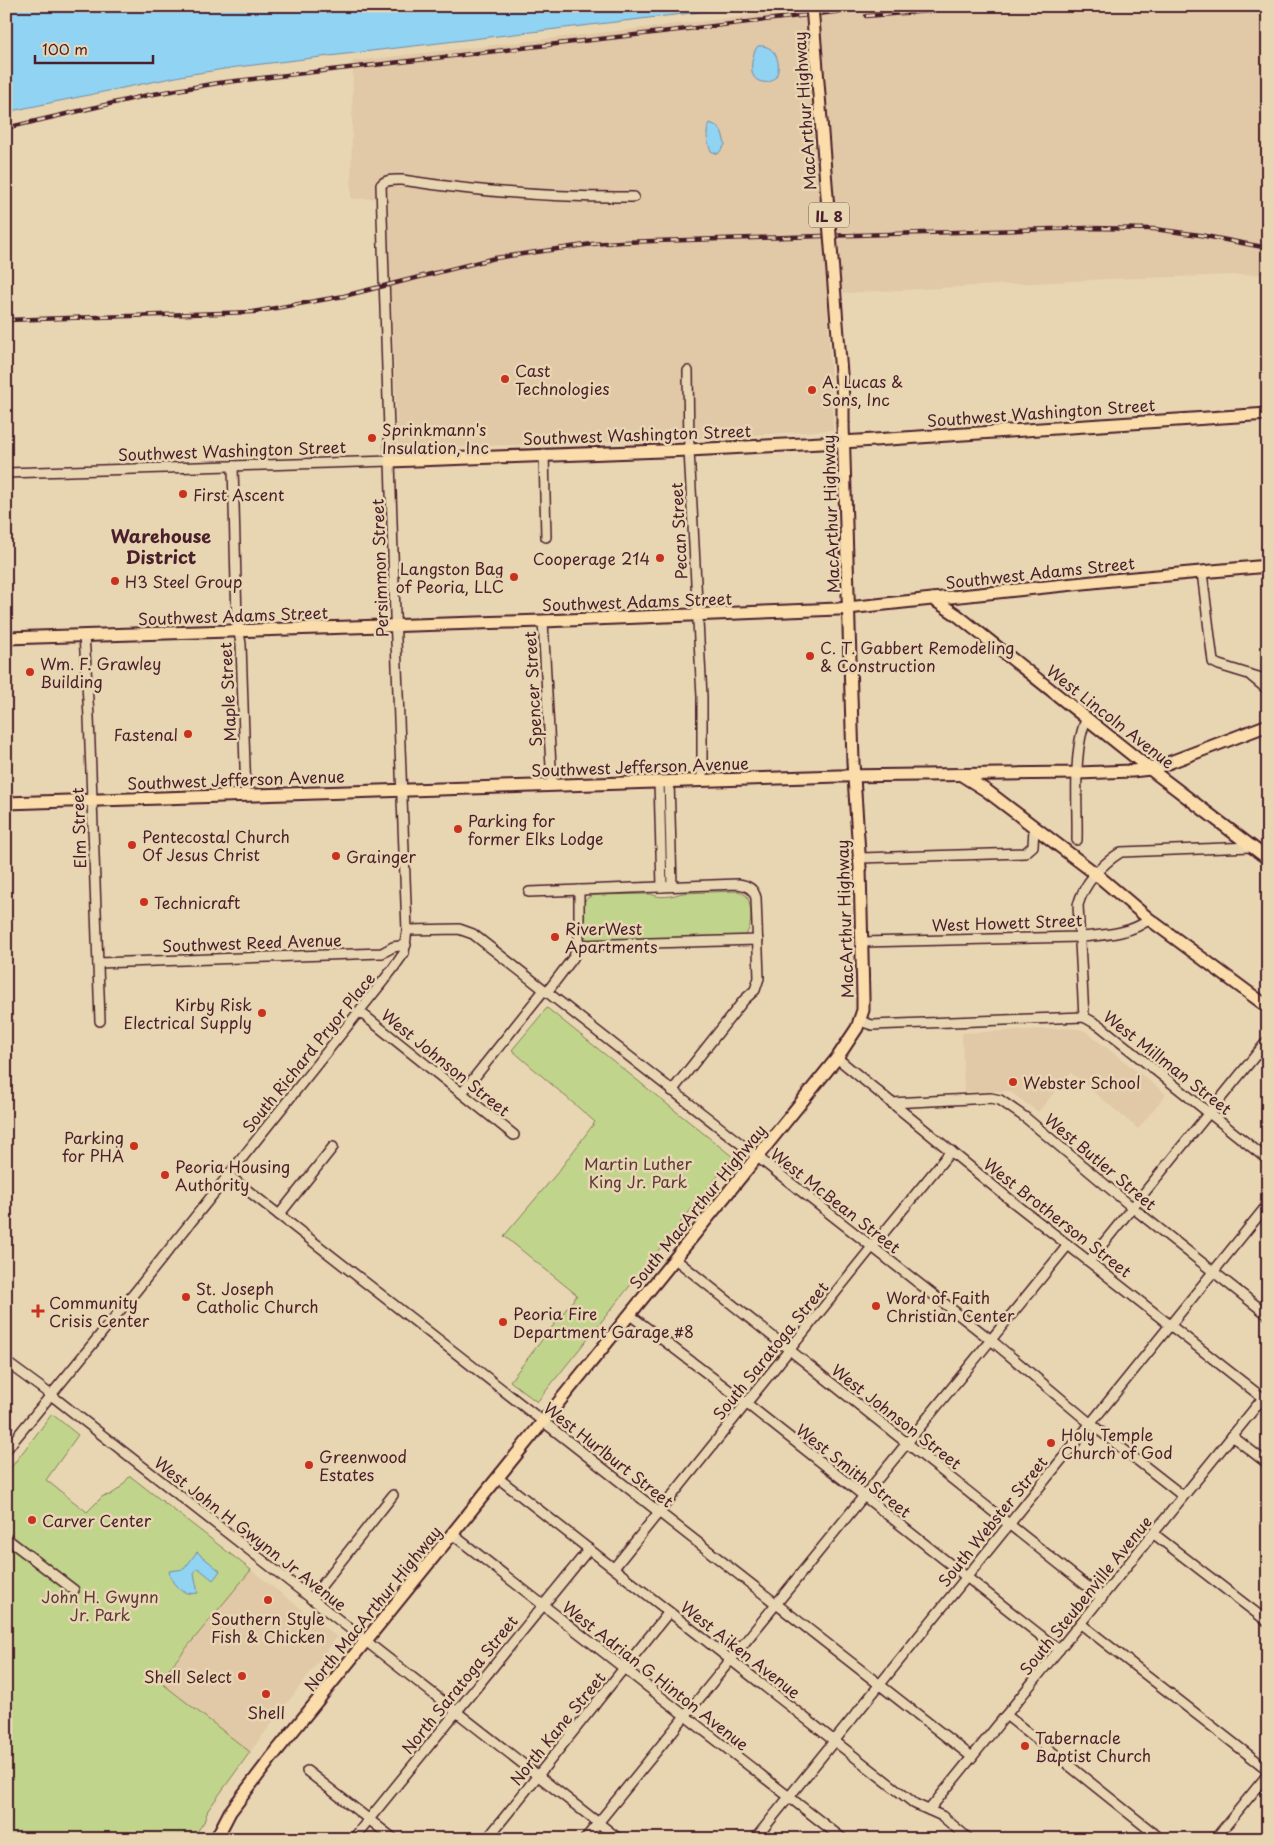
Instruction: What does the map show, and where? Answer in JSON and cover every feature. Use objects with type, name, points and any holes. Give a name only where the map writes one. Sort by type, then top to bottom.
[{"type":"main road","name":"MacArthur Highway","points":[[812,6],[843,399],[854,776],[860,858],[863,1004],[860,1021]]},
{"type":"main road","name":"Southwest Washington Street","points":[[390,461],[689,450],[843,442],[1268,414]]},
{"type":"main road","name":"Southwest Adams Street","points":[[6,638],[543,621],[849,608],[1112,580],[1268,566]]},
{"type":"main road","name":"West Lincoln Avenue","points":[[933,599],[964,620],[1268,859]]},
{"type":"main road","name":"Southwest Jefferson Avenue","points":[[6,803],[702,780],[1078,773],[1150,768],[1168,764],[1268,725]]},
{"type":"main road","points":[[961,775],[987,791],[1096,874],[1149,919],[1268,1008]]},
{"type":"main road","name":"South MacArthur Highway","points":[[498,1478],[837,1058],[860,1021]]},
{"type":"main road","name":"North MacArthur Highway","points":[[216,1839],[230,1812],[271,1758],[498,1478]]},
{"type":"main road","name":"North MacArthur Highway","points":[[208,1839],[216,1821],[226,1807],[271,1758]]},
{"type":"street","name":"Persimmon Street","points":[[406,945],[381,185],[384,182],[402,180],[472,190],[544,196],[634,198]]},
{"type":"street","name":"Pecan Street","points":[[688,371],[689,450],[702,697],[702,780]]},
{"type":"street","points":[[544,454],[546,537]]},
{"type":"street","name":"Southwest Washington Street","points":[[6,473],[390,461]]},
{"type":"street","name":"Maple Street","points":[[233,466],[236,621],[241,646],[246,796]]},
{"type":"street","points":[[1202,572],[1213,662],[1268,680]]},
{"type":"street","name":"Spencer Street","points":[[543,621],[552,785]]},
{"type":"street","name":"Elm Street","points":[[84,636],[100,1020]]},
{"type":"street","points":[[1247,673],[1268,690]]},
{"type":"street","points":[[1077,840],[1079,742],[1081,730],[1087,718]]},
{"type":"street","points":[[664,782],[672,886]]},
{"type":"street","points":[[662,886],[664,782]]},
{"type":"street","points":[[860,858],[1025,853],[1033,846],[1034,828]]},
{"type":"street","points":[[1084,1017],[1078,905],[1081,892],[1109,860],[1121,852],[1252,847]]},
{"type":"street","points":[[529,892],[738,884],[753,890],[756,898],[759,978],[755,990],[744,1000],[672,1091]]},
{"type":"street","points":[[462,1092],[574,958],[579,945],[579,890]]},
{"type":"street","name":"West Howett Street","points":[[862,942],[1081,937],[1135,928],[1149,919]]},
{"type":"street","name":"West McBean Street","points":[[407,930],[459,929],[474,934],[990,1340],[1091,1424],[1183,1496]]},
{"type":"street","points":[[579,945],[758,940]]},
{"type":"street","name":"Southwest Reed Avenue","points":[[98,963],[382,953],[393,947],[406,945]]},
{"type":"street","name":"South Richard Pryor Place","points":[[6,1450],[360,1012],[401,957],[406,945]]},
{"type":"street","name":"West Johnson Street","points":[[360,1012],[462,1092],[514,1136]]},
{"type":"street","name":"West Millman Street","points":[[860,1021],[875,1025],[1084,1017],[1100,1026],[1268,1160]]},
{"type":"street","points":[[1090,1261],[1268,1040]]},
{"type":"street","name":"West Brotherson Street","points":[[837,1058],[1068,1245],[1262,1398]]},
{"type":"street","name":"West Butler Street","points":[[891,1103],[991,1098],[1000,1100],[1026,1118],[1133,1208],[1268,1315]]},
{"type":"street","points":[[279,1215],[333,1147]]},
{"type":"street","name":"South Saratoga Street","points":[[614,1568],[951,1151]]},
{"type":"street","name":"West Hurlburt Street","points":[[228,1175],[972,1757]]},
{"type":"street","name":"South Webster Street","points":[[755,1839],[833,1740],[1268,1204]]},
{"type":"street","points":[[585,1839],[1068,1245]]},
{"type":"street","name":"West Johnson Street","points":[[675,1259],[1102,1598]]},
{"type":"street","name":"West Smith Street","points":[[630,1315],[746,1403],[1060,1650]]},
{"type":"street","name":"West John H Gwynn Jr Avenue","points":[[6,1362],[51,1395],[619,1839]]},
{"type":"street","name":"South Steubenville Avenue","points":[[929,1810],[1262,1398]]},
{"type":"street","points":[[1232,1436],[1268,1464]]},
{"type":"street","name":"West Aiken Avenue","points":[[498,1478],[915,1804],[942,1816],[970,1839]]},
{"type":"street","points":[[311,1599],[393,1495]]},
{"type":"street","name":"West Adrian G Hinton Avenue","points":[[452,1534],[843,1839]]},
{"type":"street","points":[[1154,1534],[1268,1622]]},
{"type":"street","points":[[6,1538],[74,1590]]},
{"type":"street","name":"North Saratoga Street","points":[[353,1839],[588,1549]]},
{"type":"street","name":"North Kane Street","points":[[487,1839],[670,1612]]},
{"type":"street","points":[[1081,1624],[1268,1769]]},
{"type":"street","points":[[1006,1715],[1161,1839]]},
{"type":"street","points":[[307,1771],[394,1839]]},
{"type":"street","points":[[1216,1839],[1268,1774]]},
{"type":"shaded area","points":[[837,6],[1268,6],[1268,274],[1109,279],[827,294],[833,430],[684,439],[398,449],[387,198],[351,199],[353,61]]},
{"type":"shaded area","name":"Webster School","points":[[1069,1028],[1084,1030],[1166,1094],[1138,1129],[1071,1073],[1038,1112],[1009,1091],[964,1092],[962,1033]]},
{"type":"shaded area","points":[[251,1570],[337,1637],[250,1752],[159,1681]]},
{"type":"green space","points":[[739,891],[747,896],[751,911],[749,928],[744,937],[697,937],[694,940],[641,941],[637,938],[592,942],[587,940],[584,934],[582,906],[586,899],[593,895],[651,894],[662,897],[682,893]]},
{"type":"green space","name":"Martin Luther King Jr. Park","points":[[547,1008],[733,1157],[537,1402],[510,1381],[577,1295],[504,1236],[558,1172],[595,1122],[512,1050]]},
{"type":"green space","name":"John H. Gwynn Jr. Park","points":[[52,1414],[78,1435],[46,1480],[87,1512],[103,1496],[110,1495],[119,1489],[130,1476],[251,1570],[159,1681],[250,1752],[208,1810],[204,1822],[192,1839],[6,1839],[6,1474]]},
{"type":"water","points":[[6,6],[750,6],[237,67],[186,75],[6,112]]},
{"type":"water","points":[[758,46],[767,47],[777,58],[777,74],[774,79],[768,82],[759,81],[753,75],[752,64]]},
{"type":"water","points":[[710,123],[720,129],[723,137],[725,145],[718,154],[711,151],[708,144],[707,133]]},
{"type":"water","points":[[197,1552],[220,1571],[213,1580],[198,1568],[194,1573],[198,1593],[187,1593],[175,1585],[169,1571],[184,1569]]},
{"type":"railway","points":[[6,128],[148,95],[218,83],[887,6]]},
{"type":"railway","points":[[866,16],[929,11],[960,6]]},
{"type":"railway","points":[[6,320],[253,312],[344,296],[495,258],[592,244],[621,242],[1087,228],[1154,229],[1200,235],[1268,248]]},
{"type":"place","name":"Cast Technologies","points":[[505,379]]},
{"type":"place","name":"A. Lucas & Sons, Inc","points":[[812,390]]},
{"type":"place","name":"Sprinkmann's Insulation, Inc","points":[[372,438]]},
{"type":"place","name":"First Ascent","points":[[183,494]]},
{"type":"place","name":"Cooperage 214","points":[[660,558]]},
{"type":"place","name":"Langston Bag of Peoria, LLC","points":[[514,577]]},
{"type":"place","name":"H3 Steel Group","points":[[115,581]]},
{"type":"place","name":"C. T. Gabbert Remodeling & Construction","points":[[810,656]]},
{"type":"place","name":"Wm. F. Grawley Building","points":[[30,672]]},
{"type":"place","name":"Fastenal","points":[[188,734]]},
{"type":"place","name":"Parking for former Elks Lodge","points":[[458,829]]},
{"type":"place","name":"Pentecostal Church Of Jesus Christ","points":[[132,845]]},
{"type":"place","name":"Grainger","points":[[336,856]]},
{"type":"place","name":"Technicraft","points":[[144,902]]},
{"type":"place","name":"RiverWest Apartments","points":[[555,937]]},
{"type":"place","name":"Kirby Risk Electrical Supply","points":[[262,1013]]},
{"type":"place","name":"Webster School","points":[[1013,1082]]},
{"type":"place","name":"Parking for PHA","points":[[134,1146]]},
{"type":"place","name":"Peoria Housing Authority","points":[[165,1175]]},
{"type":"place","name":"St. Joseph Catholic Church","points":[[186,1297]]},
{"type":"place","name":"Word of Faith Christian Center","points":[[876,1306]]},
{"type":"place","name":"Community Crisis Center","points":[[38,1311]]},
{"type":"place","name":"Peoria Fire Department Garage #8","points":[[503,1322]]},
{"type":"place","name":"Holy Temple Church of God","points":[[1051,1443]]},
{"type":"place","name":"Greenwood Estates","points":[[309,1465]]},
{"type":"place","name":"Carver Center","points":[[32,1520]]},
{"type":"place","name":"Southern Style Fish & Chicken","points":[[268,1600]]},
{"type":"place","name":"Shell Select","points":[[242,1676]]},
{"type":"place","name":"Shell","points":[[266,1694]]},
{"type":"place","name":"Tabernacle Baptist Church","points":[[1025,1746]]},
{"type":"district","name":"Warehouse District","points":[[161,545]]}]
